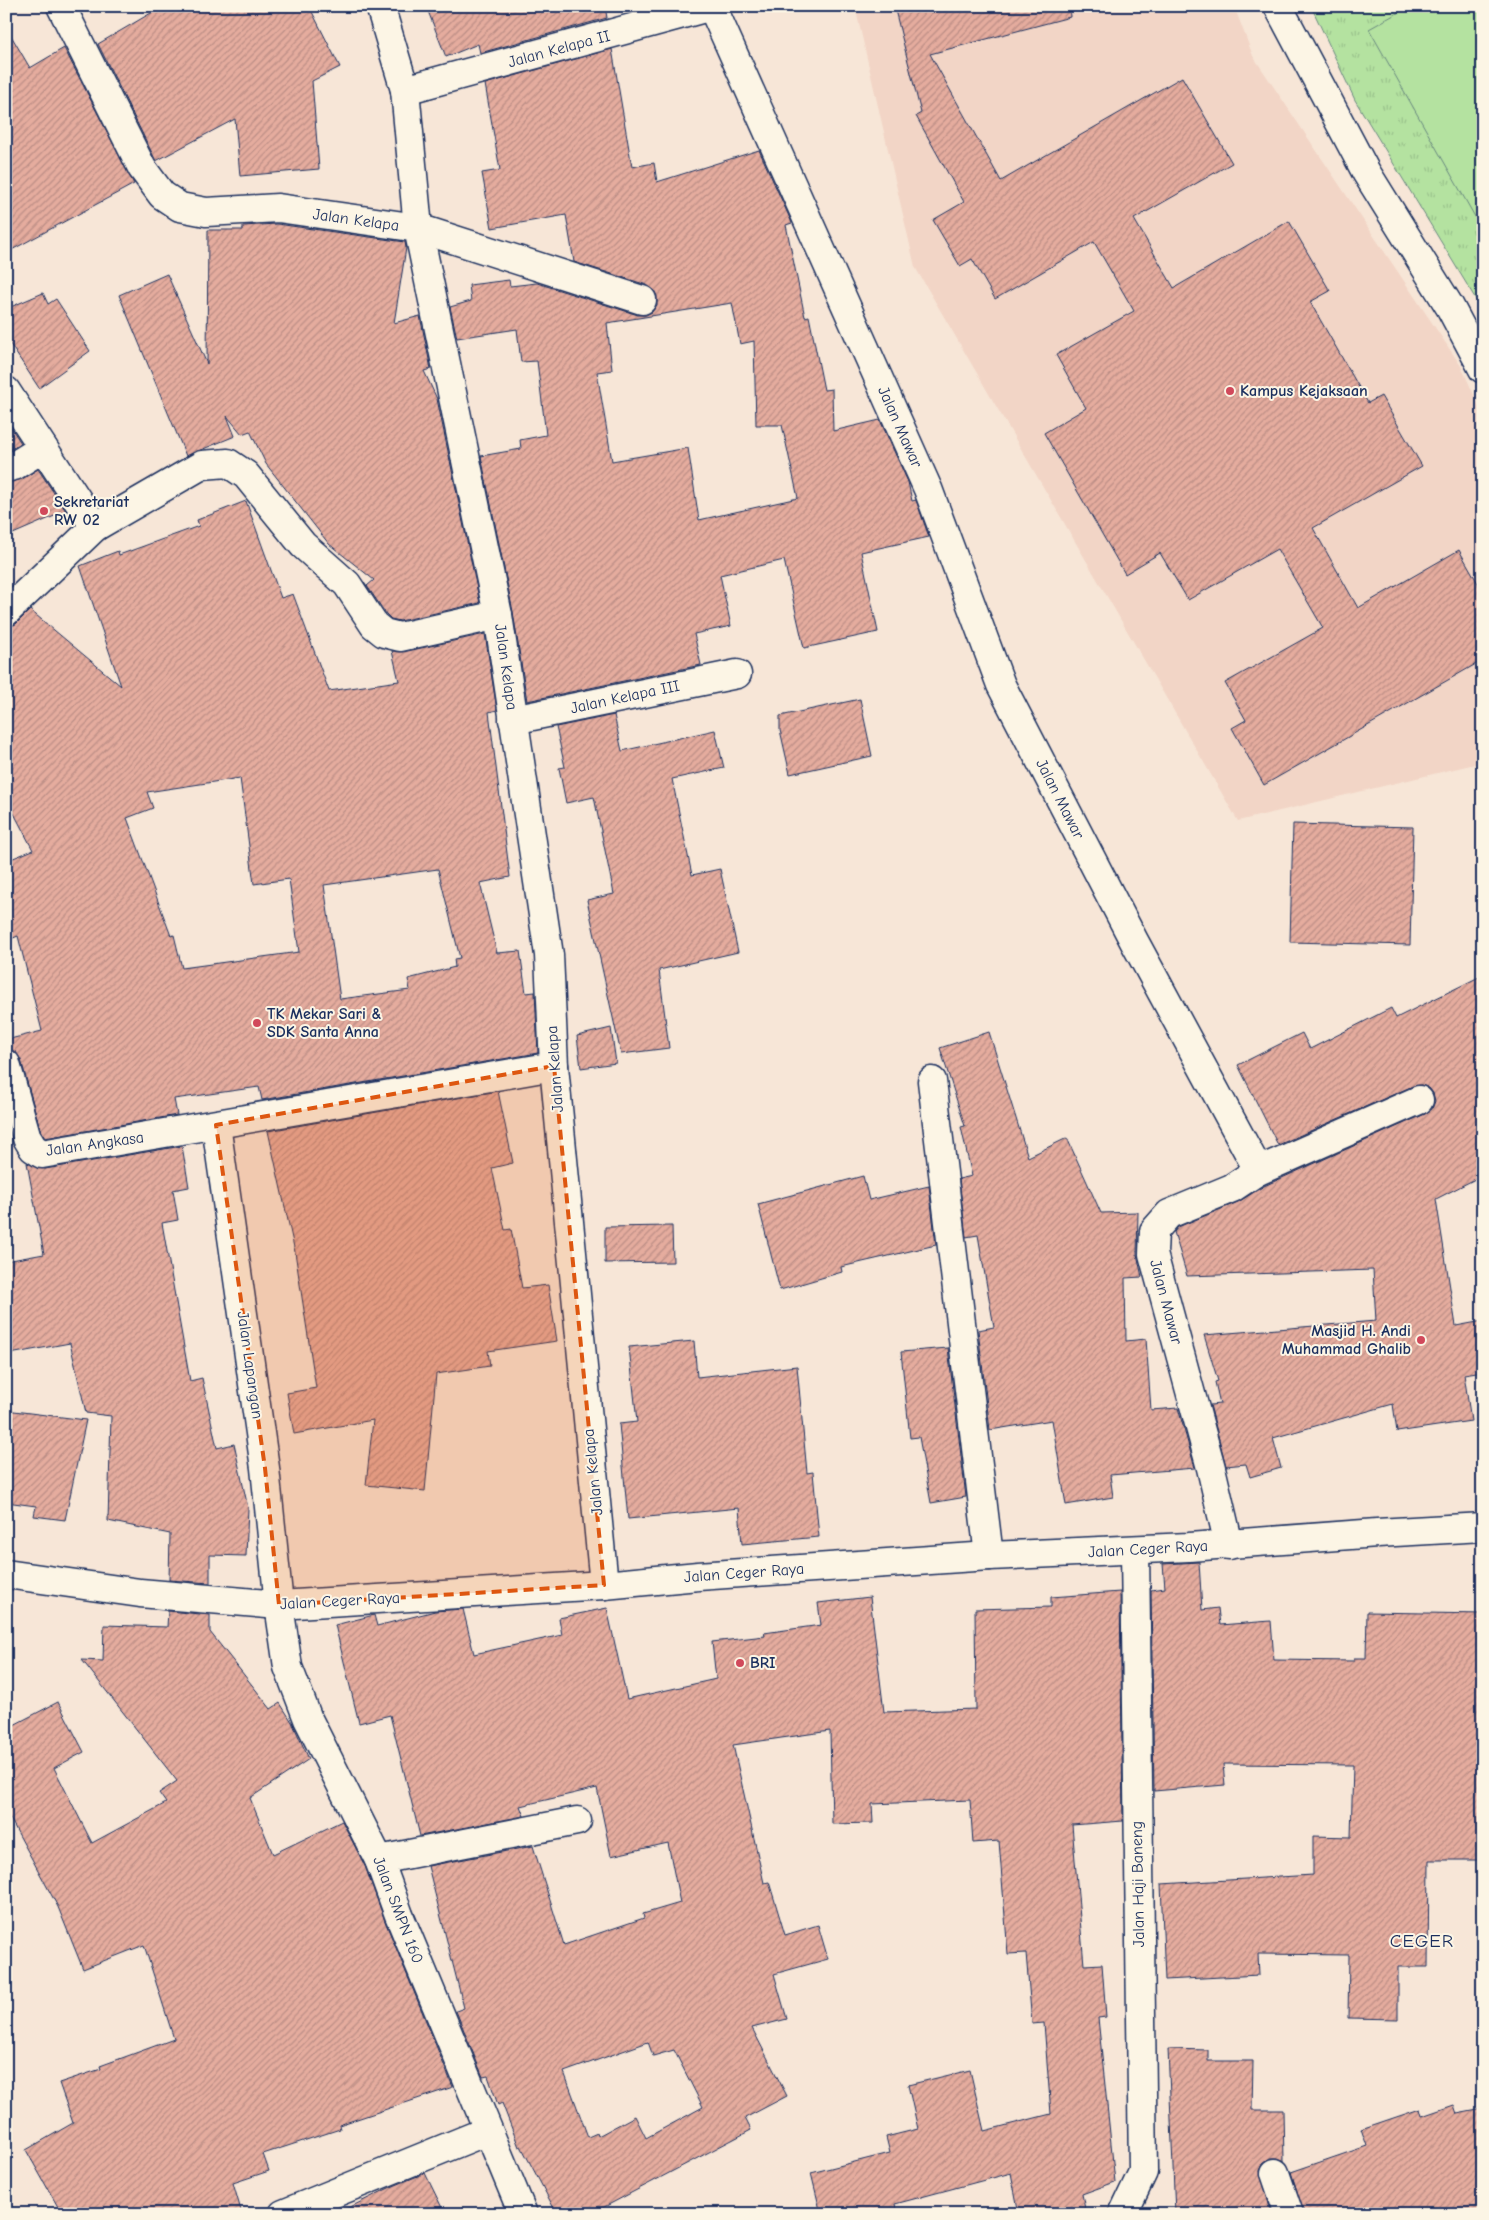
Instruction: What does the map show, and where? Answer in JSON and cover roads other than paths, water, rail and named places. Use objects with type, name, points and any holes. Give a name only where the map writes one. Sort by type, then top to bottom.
[{"type":"street","name":"Jalan Kelapa","points":[[61,6],[142,168],[162,195],[180,207],[206,212],[278,208],[418,228],[498,615],[548,955],[554,1066],[604,1585]]},
{"type":"street","points":[[380,6],[405,90],[418,228],[642,300]]},
{"type":"street","name":"Jalan Kelapa II","points":[[405,90],[712,6]]},
{"type":"street","name":"Jalan Mawar","points":[[712,6],[928,489],[1001,685],[1138,950],[1256,1166],[1256,1172],[1232,1188],[1169,1214],[1154,1231],[1153,1254],[1230,1545]]},
{"type":"street","points":[[1278,6],[1366,172],[1450,307],[1483,369]]},
{"type":"street","points":[[6,391],[95,527]]},
{"type":"street","points":[[6,468],[44,448]]},
{"type":"street","points":[[6,612],[95,527],[202,465],[228,463],[246,475],[303,545],[347,584],[374,625],[384,633],[400,636],[498,615]]},
{"type":"street","name":"Jalan Kelapa III","points":[[513,720],[737,674]]},
{"type":"street","name":"Jalan Angkasa","points":[[6,1064],[27,1138],[33,1148],[42,1154],[216,1125]]},
{"type":"street","points":[[216,1125],[554,1066]]},
{"type":"street","points":[[932,1081],[989,1556]]},
{"type":"street","points":[[1256,1172],[1419,1100]]},
{"type":"street","name":"Jalan Lapangan","points":[[216,1125],[265,1468],[279,1605]]},
{"type":"street","name":"Jalan Ceger Raya","points":[[6,1574],[140,1593],[279,1605],[604,1585],[989,1556],[1230,1545],[1377,1533],[1483,1527]]},
{"type":"street","name":"Jalan Haji Baneng","points":[[1123,2214],[1143,2172],[1135,1550]]},
{"type":"street","name":"Jalan SMPN 160","points":[[279,1605],[288,1667],[308,1719],[379,1860],[399,1915],[487,2132],[523,2214]]},
{"type":"street","points":[[379,1860],[577,1821]]},
{"type":"street","points":[[283,2214],[487,2132]]},
{"type":"street","points":[[1275,2173],[1289,2214]]},
{"type":"place","name":"Kampus Kejaksaan","points":[[1230,391]]},
{"type":"place","name":"Sekretariat RW 02","points":[[44,511]]},
{"type":"place","name":"TK Mekar Sari & SDK Santa Anna","points":[[257,1023]]},
{"type":"place","name":"Masjid H. Andi Muhammad Ghalib","points":[[1421,1340]]},
{"type":"place","name":"BRI","points":[[740,1663]]},
{"type":"district","name":"CEGER","points":[[1422,1941]]}]
